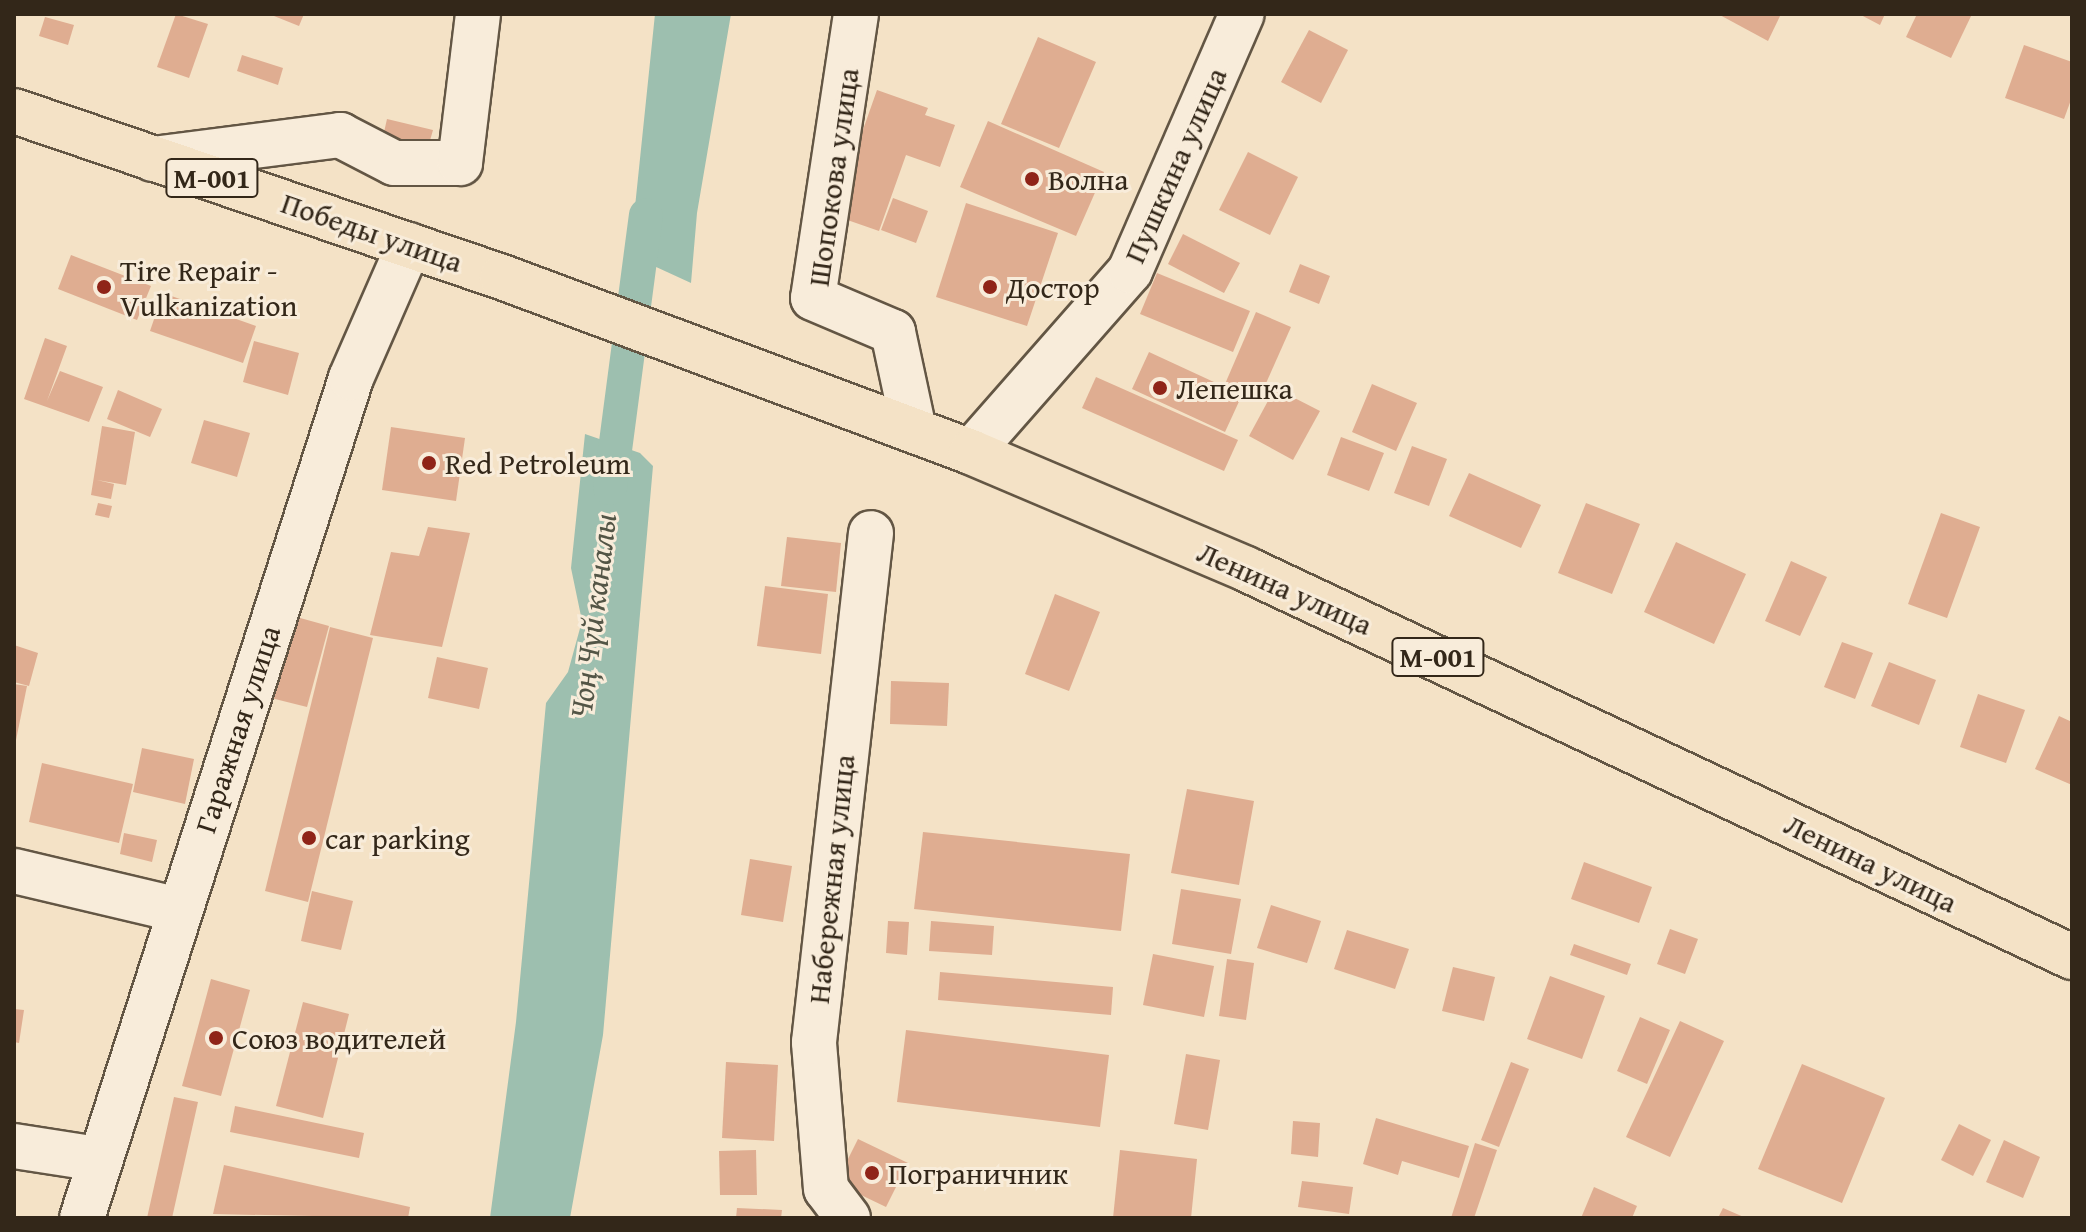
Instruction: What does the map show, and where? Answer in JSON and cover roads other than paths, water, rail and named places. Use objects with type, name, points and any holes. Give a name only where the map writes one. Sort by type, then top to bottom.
[{"type":"main road","name":"Победы улица","points":[[14,111],[502,277],[792,382]]},
{"type":"main road","name":"Ленина улица","points":[[792,382],[971,452],[1246,569],[2072,957]]},
{"type":"street","points":[[153,159],[340,135],[394,163],[460,163],[478,14]]},
{"type":"street","name":"Шопокова улица","points":[[856,14],[813,298],[893,332],[914,430]]},
{"type":"street","name":"Пушкина улица","points":[[971,452],[1130,271],[1242,14]]},
{"type":"street","name":"Гаражная улица","points":[[82,1218],[98,1159],[351,378],[409,245]]},
{"type":"street","name":"Набережная улица","points":[[848,1218],[826,1189],[814,1042],[871,533]]},
{"type":"street","points":[[14,871],[179,910]]},
{"type":"street","points":[[14,1146],[98,1159]]},
{"type":"water","points":[[655,14],[731,14],[697,213],[691,283],[630,255]]},
{"type":"water","points":[[585,434],[640,453],[653,466],[603,1035],[570,1218],[490,1218],[516,1022],[546,703],[568,672],[582,621],[571,568]]},
{"type":"waterway","name":"Чоң Чүй каналы","points":[[610,488],[646,215]]},
{"type":"place","name":"Волна","points":[[1032,179]]},
{"type":"place","name":"Tire Repair - Vulkanization","points":[[104,287]]},
{"type":"place","name":"Достор","points":[[990,287]]},
{"type":"place","name":"Лепешка","points":[[1160,388]]},
{"type":"place","name":"Red Petroleum","points":[[429,463]]},
{"type":"place","name":"car parking","points":[[309,838]]},
{"type":"place","name":"Союз водителей","points":[[216,1038]]},
{"type":"place","name":"Пограничник","points":[[872,1173]]}]
